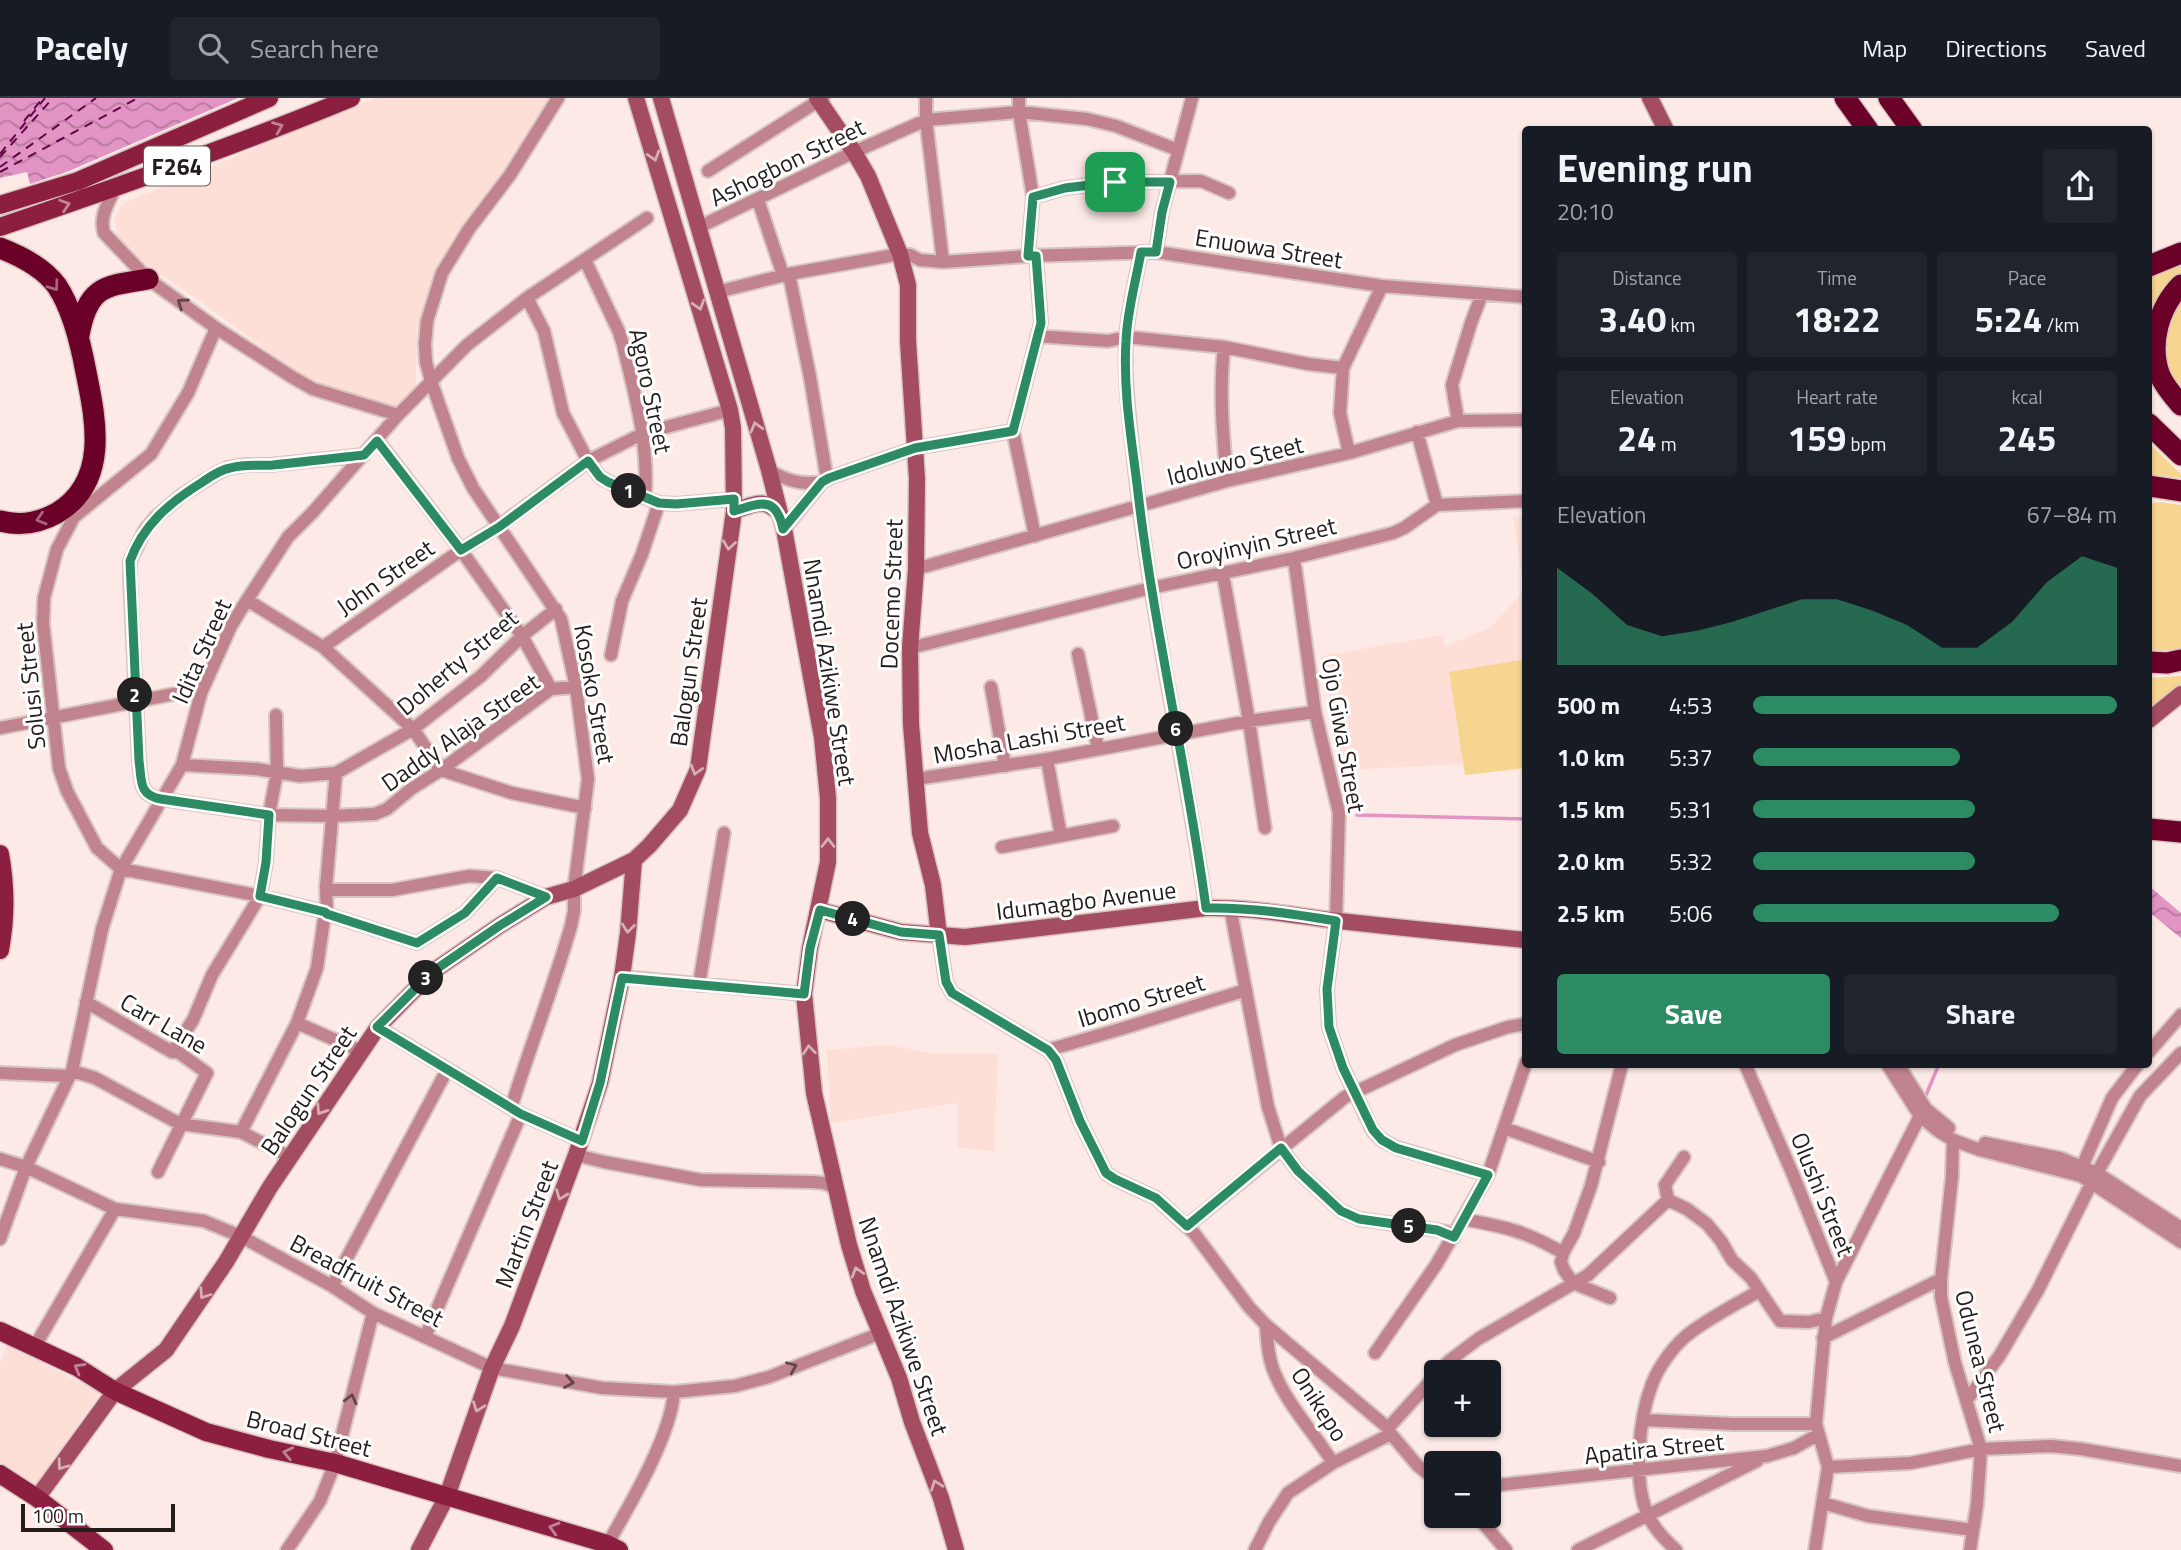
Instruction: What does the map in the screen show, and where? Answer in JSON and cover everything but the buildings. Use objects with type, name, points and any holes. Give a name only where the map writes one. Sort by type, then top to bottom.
[{"type":"highway","points":[[1845,98],[1865,126]]},
{"type":"highway","points":[[1889,98],[1909,126]]},
{"type":"highway","points":[[0,248],[22,256],[57,286],[79,335],[96,422],[95,449],[90,469],[84,486],[75,498],[64,508],[37,521],[22,524],[0,521]]},
{"type":"highway","points":[[2152,265],[2181,253]]},
{"type":"highway","points":[[79,335],[82,319],[90,302],[101,289],[148,279]]},
{"type":"highway","points":[[2181,285],[2167,301],[2157,331],[2155,350],[2159,373],[2181,405]]},
{"type":"highway","points":[[2152,390],[2181,418]]},
{"type":"highway","points":[[2152,427],[2181,456]]},
{"type":"highway","points":[[2152,486],[2181,491]]},
{"type":"highway","points":[[2152,662],[2181,660]]},
{"type":"highway","points":[[2152,829],[2181,832]]},
{"type":"main road","name":"F264","points":[[0,205],[78,181],[269,98]]},
{"type":"main road","name":"F264","points":[[0,227],[235,145],[351,98]]},
{"type":"main road","name":"Balogun Street","points":[[37,1498],[116,1391],[166,1350],[226,1262],[290,1157],[377,1027],[432,972],[499,926],[546,897],[574,889],[634,860],[680,810],[698,769],[734,505],[733,428],[730,410],[636,98]]},
{"type":"main road","name":"Nnamdi Azikiwe Street","points":[[661,98],[769,470],[782,522],[822,737],[828,798],[828,862],[810,948],[804,994],[814,1093],[852,1256],[863,1291],[899,1378],[912,1422],[941,1498],[956,1550]]},
{"type":"main road","points":[[1650,98],[1664,126]]},
{"type":"main road","name":"Docemo Street","points":[[820,99],[868,176],[900,254],[908,285],[908,341],[917,479],[916,569],[909,648],[911,724],[920,833],[933,886],[939,935]]},
{"type":"main road","points":[[734,505],[761,503],[771,506],[782,522]]},
{"type":"main road","points":[[2152,718],[2181,694]]},
{"type":"main road","points":[[2152,727],[2181,704]]},
{"type":"main road","points":[[0,854],[4,875],[5,923],[0,950]]},
{"type":"main road","name":"Martin Street","points":[[419,1550],[447,1496],[492,1368],[512,1326],[579,1148],[600,1083],[622,978],[634,860]]},
{"type":"main road","name":"Idumagbo Avenue","points":[[820,910],[901,932],[964,937],[1206,908],[1230,908],[1522,940]]},
{"type":"main road","name":"Broad Street","points":[[0,1331],[77,1367],[116,1391],[206,1432],[269,1450],[335,1463],[610,1548]]},
{"type":"main road","points":[[0,1474],[37,1498],[104,1550]]},
{"type":"street","name":"Kosoko Street","points":[[425,1337],[516,1111],[527,1058],[541,1023],[571,926],[588,779],[576,687],[562,620],[473,488],[458,458],[426,362],[427,321],[442,273],[469,229],[510,175],[558,98]]},
{"type":"street","points":[[926,98],[926,120],[943,262]]},
{"type":"street","points":[[1019,98],[1018,112],[1033,197],[1032,256],[1041,323],[1013,431],[1035,536]]},
{"type":"street","points":[[1156,252],[1162,212],[1192,98]]},
{"type":"street","points":[[708,171],[820,99]]},
{"type":"street","name":"Ashogbon Street","points":[[699,227],[926,120],[1018,112],[1087,120],[1116,126],[1178,150]]},
{"type":"street","points":[[1033,197],[1065,188],[1115,182],[1201,181],[1229,193]]},
{"type":"street","points":[[114,189],[103,216],[104,233],[148,279],[216,328],[313,389],[398,415]]},
{"type":"street","points":[[758,200],[786,274],[810,377],[825,480]]},
{"type":"street","name":"Idita Street","points":[[0,1239],[26,1167],[70,1073],[102,929],[121,869],[182,765],[201,693],[231,626],[247,600],[288,537],[398,415],[467,345],[527,298],[647,218]]},
{"type":"street","points":[[1141,252],[1126,337],[1125,377],[1151,588],[1198,845],[1206,908]]},
{"type":"street","name":"Enuowa Street","points":[[717,292],[786,274],[900,254],[920,260],[943,262],[1156,252],[1382,286],[1522,297]]},
{"type":"street","name":"Agoro Street","points":[[585,260],[619,332],[644,433],[647,475],[645,496]]},
{"type":"street","points":[[1349,453],[1340,413],[1343,368],[1382,286]]},
{"type":"street","points":[[1458,421],[1452,385],[1482,294]]},
{"type":"street","points":[[527,298],[544,331],[563,413],[588,461],[600,477],[659,503],[734,505]]},
{"type":"street","name":"Solusi Street","points":[[121,869],[97,848],[66,791],[60,768],[43,624],[44,598],[57,550],[74,517],[150,454],[188,393],[216,328]]},
{"type":"street","points":[[1037,336],[1108,341],[1126,337],[1224,347],[1308,364],[1343,368]]},
{"type":"street","points":[[1224,347],[1221,378],[1222,424],[1227,481]]},
{"type":"street","name":"John Street","points":[[323,647],[461,550],[499,527],[588,461],[644,433],[730,410]]},
{"type":"street","name":"Idoluwo Steet","points":[[916,569],[1227,481],[1349,453],[1458,421],[1522,420]]},
{"type":"street","points":[[769,470],[783,479],[798,483],[825,480],[915,448],[1013,431]]},
{"type":"street","points":[[1417,432],[1437,505],[1522,501]]},
{"type":"street","points":[[377,441],[461,550],[522,636],[551,689]]},
{"type":"street","points":[[161,799],[150,797],[143,786],[136,703],[130,561],[140,538],[156,517],[182,495],[228,468],[364,455]]},
{"type":"street","points":[[782,522],[825,480]]},
{"type":"street","points":[[611,656],[622,601],[642,554],[659,503]]},
{"type":"street","name":"Oroyinyin Street","points":[[909,648],[1151,588],[1294,558],[1393,533],[1437,505]]},
{"type":"street","name":"Ojo Giwa Street","points":[[1294,558],[1315,712],[1339,813],[1336,921],[1327,989],[1329,1027],[1343,1068],[1373,1130],[1382,1140],[1396,1148],[1488,1175]]},
{"type":"street","points":[[1223,574],[1265,828]]},
{"type":"street","points":[[247,600],[323,647],[413,729],[441,770],[512,793],[585,808]]},
{"type":"street","name":"Doherty Street","points":[[182,765],[300,776],[336,773],[413,729],[481,676],[522,636],[556,609]]},
{"type":"street","points":[[1078,654],[1098,748]]},
{"type":"street","name":"Daddy Alaja Street","points":[[161,799],[269,815],[375,814],[387,809],[551,689],[576,687]]},
{"type":"street","points":[[991,687],[1005,766]]},
{"type":"street","points":[[0,728],[179,693],[201,693]]},
{"type":"street","name":"Mosha Lashi Street","points":[[916,779],[1315,712]]},
{"type":"street","points":[[172,1052],[192,1020],[225,952],[260,896],[276,772],[276,715]]},
{"type":"street","points":[[1047,759],[1061,836]]},
{"type":"street","points":[[241,1132],[297,1023],[317,968],[326,913],[336,773]]},
{"type":"street","points":[[1002,846],[1113,826]]},
{"type":"street","points":[[699,985],[724,833]]},
{"type":"street","points":[[121,869],[260,896],[326,913],[417,943],[465,913],[497,878]]},
{"type":"street","points":[[326,887],[332,890],[393,890],[469,876],[497,878],[546,897]]},
{"type":"street","points":[[1230,908],[1268,1107],[1281,1148],[1298,1171],[1341,1211],[1359,1219],[1437,1230],[1454,1237]]},
{"type":"street","points":[[939,935],[946,982],[952,993],[1048,1050],[1056,1060],[1080,1121],[1106,1173],[1156,1198],[1187,1226],[1266,1325],[1389,1431],[1424,1471]]},
{"type":"street","points":[[622,978],[804,994]]},
{"type":"street","name":"Ibomo Street","points":[[1048,1050],[1246,990]]},
{"type":"street","name":"Carr Lane","points":[[86,1002],[172,1052],[178,1052],[207,1073],[180,1124]]},
{"type":"street","points":[[2152,1049],[2181,1015]]},
{"type":"street","points":[[297,1023],[360,1051]]},
{"type":"street","points":[[1187,1226],[1354,1091],[1455,1045],[1522,1025]]},
{"type":"street","points":[[377,1027],[604,1162],[701,1180],[813,1182],[836,1188]]},
{"type":"street","points":[[1967,1400],[2000,1354],[2038,1290],[2094,1177],[2140,1096],[2181,1053]]},
{"type":"street","points":[[1374,1353],[1454,1237],[1488,1175],[1524,1068]]},
{"type":"street","points":[[1610,1298],[1573,1283],[1561,1262],[1599,1162],[1621,1068]]},
{"type":"street","name":"Olushi Street","points":[[1747,1068],[1836,1282],[1823,1338],[1817,1429],[1828,1466],[1815,1550]]},
{"type":"street","points":[[1890,1068],[1920,1116],[1953,1140],[1980,1150],[2094,1177],[2181,1228]]},
{"type":"street","points":[[1900,1068],[1926,1109],[1958,1135],[1986,1144],[2060,1158],[2081,1167],[2181,1241]]},
{"type":"street","points":[[2081,1167],[2112,1098],[2135,1068]]},
{"type":"street","points":[[332,1286],[447,1070]]},
{"type":"street","points":[[0,1073],[70,1073],[94,1078],[180,1124],[241,1132],[290,1157]]},
{"type":"street","points":[[1836,1282],[1920,1116]]},
{"type":"street","points":[[159,1172],[180,1124]]},
{"type":"street","points":[[1504,1128],[1599,1162]]},
{"type":"street","name":"Odunea Street","points":[[1953,1140],[1941,1297],[1955,1363],[1981,1449],[1970,1550]]},
{"type":"street","points":[[1668,1200],[1665,1185],[1684,1157]]},
{"type":"street","name":"Breadfruit Street","points":[[0,1159],[26,1167],[115,1209],[204,1221],[240,1236],[332,1286],[373,1313],[492,1368],[602,1388],[674,1392],[708,1390],[751,1383],[881,1333]]},
{"type":"street","points":[[1452,1360],[1478,1339],[1588,1275],[1668,1200]]},
{"type":"street","points":[[1668,1200],[1687,1209],[1707,1224],[1732,1260],[1751,1278],[1780,1321],[1809,1322],[1826,1318]]},
{"type":"street","points":[[35,1346],[115,1209]]},
{"type":"street","points":[[1464,1219],[1537,1237],[1563,1253]]},
{"type":"street","points":[[1823,1338],[1941,1279]]},
{"type":"street","points":[[1676,1550],[1661,1536],[1648,1516],[1641,1492],[1643,1420],[1653,1382],[1665,1360],[1685,1337],[1759,1291]]},
{"type":"street","points":[[287,1550],[320,1501],[335,1463],[373,1313]]},
{"type":"street","name":"Onikepo","points":[[1266,1325],[1268,1348],[1287,1399],[1333,1463]]},
{"type":"street","points":[[1255,1550],[1269,1522],[1289,1493],[1333,1463],[1389,1431],[1424,1390]]},
{"type":"street","points":[[610,1548],[661,1440],[673,1407],[674,1392]]},
{"type":"street","points":[[1643,1420],[1817,1429]]},
{"type":"street","name":"Apatira Street","points":[[1501,1485],[1767,1457],[1794,1448],[1817,1429]]},
{"type":"street","points":[[1828,1466],[1911,1463],[1981,1449],[2032,1446],[2071,1448],[2181,1466]]},
{"type":"street","points":[[1578,1550],[1767,1457]]},
{"type":"street","points":[[1823,1503],[1868,1516],[1973,1530]]},
{"type":"street","points":[[1487,1528],[1506,1550]]},
{"type":"shaded area","points":[[375,98],[558,98],[446,250],[417,328],[416,387],[392,411],[297,373],[200,301],[147,266],[117,236],[115,217],[124,203]]},
{"type":"shaded area","points":[[2181,264],[2181,275],[2152,318],[2152,276]]},
{"type":"shaded area","points":[[2181,302],[2181,396],[2170,372],[2166,337]]},
{"type":"shaded area","points":[[2152,446],[2181,474],[2181,478],[2152,476]]},
{"type":"shaded area","points":[[2152,503],[2181,505],[2181,649],[2174,651],[2152,650]]},
{"type":"shaded area","points":[[1513,516],[1522,517],[1522,577]]},
{"type":"shaded area","points":[[1522,593],[1522,660],[1449,673],[1464,764],[1344,770],[1321,656],[1443,635],[1445,646],[1490,628]]},
{"type":"shaded area","points":[[1522,660],[1522,768],[1465,775],[1449,672]]},
{"type":"shaded area","points":[[2181,676],[2181,684],[2152,706],[2152,678]]},
{"type":"shaded area","points":[[888,1045],[936,1054],[998,1054],[994,1151],[958,1148],[957,1103],[831,1123],[827,1050]]},
{"type":"shaded area","points":[[7,1344],[100,1393],[36,1485],[0,1462],[0,1364]]},
{"type":"water","points":[[0,98],[238,98],[69,171],[30,184],[27,172],[0,178]]},
{"type":"water","points":[[2152,889],[2181,913],[2181,938],[2152,914]]},
{"type":"waterway","points":[[1357,815],[1522,819]]},
{"type":"waterway","points":[[1924,1100],[1937,1068]]},
{"type":"ferry route","points":[[24,121],[43,98]]},
{"type":"ferry route","points":[[0,154],[45,98]]},
{"type":"ferry route","points":[[0,157],[53,98]]},
{"type":"ferry route","points":[[0,167],[96,98]]},
{"type":"ferry route","points":[[0,172],[138,98]]},
{"type":"route","points":[[1115,182],[1170,182],[1156,252],[1141,252],[1126,337],[1125,377],[1151,588],[1198,845],[1206,908],[1275,911],[1336,921],[1327,989],[1329,1027],[1343,1068],[1373,1130],[1382,1140],[1396,1148],[1488,1175],[1454,1237],[1437,1230],[1359,1219],[1341,1211],[1298,1171],[1281,1148],[1187,1226],[1156,1198],[1106,1173],[1080,1121],[1056,1060],[1048,1050],[952,993],[946,982],[939,935],[901,932],[820,910],[810,948],[804,994],[622,978],[600,1083],[582,1141],[521,1114],[377,1027],[432,972],[546,897],[497,878],[465,913],[417,943],[325,912],[260,896],[266,862],[269,815],[161,799],[146,794],[139,761],[130,561],[145,530],[182,495],[228,468],[364,455],[377,441],[461,550],[499,527],[588,461],[600,477],[608,482],[659,503],[734,499],[734,511],[756,503],[766,504],[780,514],[783,529],[822,482],[829,478],[915,448],[1013,431],[1041,323],[1036,256],[1028,256],[1033,197],[1065,188],[1115,182]]}]
